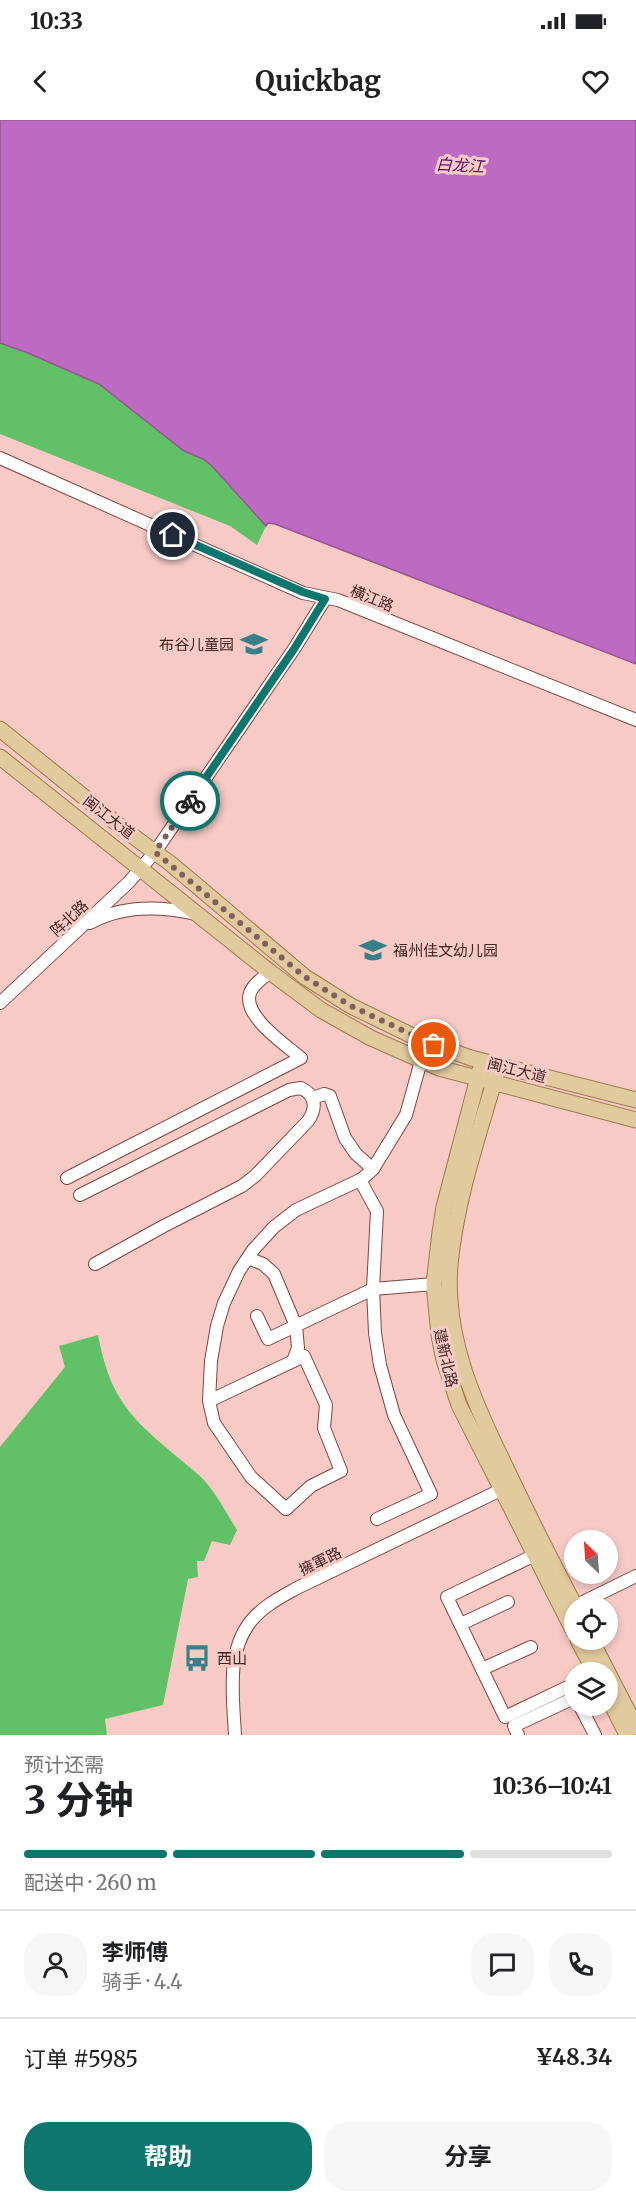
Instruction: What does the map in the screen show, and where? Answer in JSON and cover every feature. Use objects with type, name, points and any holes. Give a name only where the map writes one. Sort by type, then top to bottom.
[{"type":"main road","name":"闽江大道","points":[[0,729],[155,852],[289,963],[351,1006],[413,1037],[482,1061],[636,1101]]},
{"type":"main road","name":"闽江大道","points":[[0,757],[321,1010],[371,1038],[421,1061],[478,1080],[636,1120]]},
{"type":"main road","name":"建新北路","points":[[482,1061],[444,1206],[434,1284],[439,1335],[459,1405],[569,1596]]},
{"type":"main road","name":"建新北路","points":[[499,1066],[460,1199],[450,1265],[454,1334],[465,1378],[507,1486],[535,1555],[564,1612]]},
{"type":"main road","points":[[596,1650],[636,1727]]},
{"type":"main road","points":[[618,1716],[627,1735]]},
{"type":"street","name":"横江路","points":[[0,458],[303,592],[325,599],[338,600],[636,720]]},
{"type":"street","name":"阵北路","points":[[0,1003],[141,869],[155,852],[294,649],[325,599]]},
{"type":"street","points":[[81,927],[104,916],[135,909],[164,909],[201,915]]},
{"type":"street","points":[[66,1178],[301,1059],[259,1022],[251,1008],[249,995],[251,990],[270,972]]},
{"type":"street","points":[[209,1401],[303,1356],[326,1405],[324,1428],[341,1472],[311,1486],[286,1509],[256,1483],[214,1423],[209,1401],[211,1360],[217,1326],[231,1288],[248,1258],[264,1239],[289,1214],[360,1180],[373,1169],[406,1115],[421,1061]]},
{"type":"street","points":[[80,1195],[289,1090],[301,1088],[313,1098],[315,1104],[308,1121],[248,1182],[96,1264]]},
{"type":"street","points":[[313,1098],[324,1094],[330,1096],[345,1138],[356,1154],[373,1169]]},
{"type":"street","points":[[360,1180],[377,1211],[373,1289],[375,1333],[380,1365],[401,1431],[431,1494],[377,1519]]},
{"type":"street","points":[[248,1258],[263,1264],[274,1274],[296,1326],[298,1348],[293,1361]]},
{"type":"street","points":[[257,1316],[268,1339],[373,1289],[434,1284]]},
{"type":"street","name":"擁軍路","points":[[235,1735],[233,1667],[243,1635],[251,1621],[266,1606],[297,1588],[507,1486]]},
{"type":"street","points":[[535,1555],[447,1597],[505,1718],[564,1689]]},
{"type":"street","points":[[595,1596],[636,1576]]},
{"type":"street","points":[[460,1624],[508,1602]]},
{"type":"street","points":[[482,1669],[531,1647]]},
{"type":"street","points":[[518,1735],[514,1726],[564,1703]]},
{"type":"street","points":[[585,1716],[595,1735]]},
{"type":"green space","points":[[0,343],[99,384],[184,451],[203,459],[212,466],[266,526],[257,545],[230,526],[0,434]]},
{"type":"green space","points":[[98,1335],[108,1372],[121,1400],[154,1437],[204,1480],[237,1530],[230,1545],[212,1541],[204,1561],[197,1561],[198,1577],[188,1579],[163,1705],[105,1719],[107,1735],[0,1735],[0,1447],[65,1367],[59,1346]]},
{"type":"water","name":"白龙江","points":[[0,120],[636,120],[636,664],[275,524],[268,523],[266,526],[212,466],[203,459],[184,451],[99,384],[0,343]]},
{"type":"way so far","points":[[190,801],[155,852],[305,977],[351,1006],[434,1045]]},
{"type":"place","name":"布谷儿童园","points":[[254,644]]},
{"type":"place","name":"福州佳文幼儿园","points":[[373,950]]},
{"type":"place","name":"西山","points":[[197,1658]]},
{"type":"route","points":[[173,535],[303,592],[325,599],[294,649],[190,801]]}]
